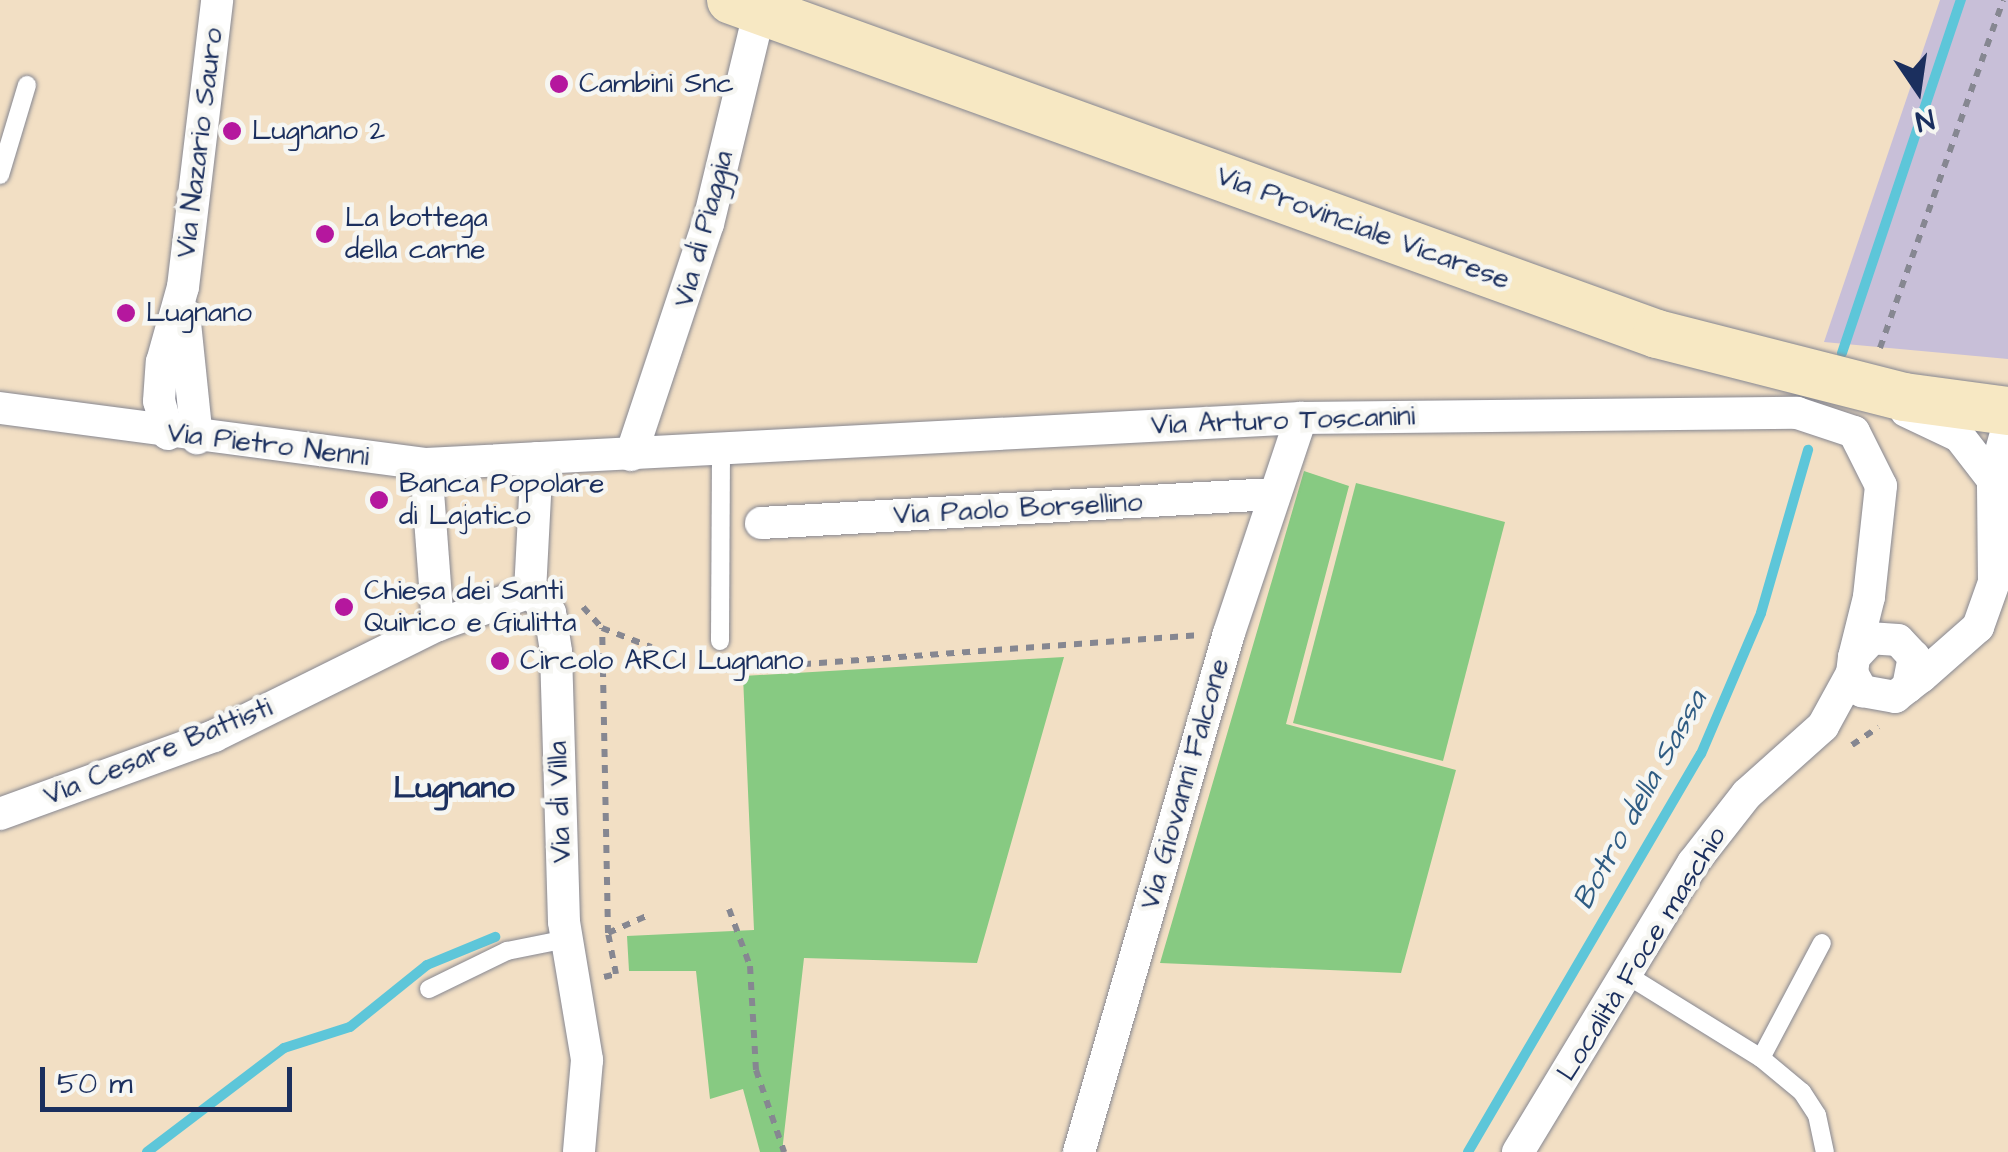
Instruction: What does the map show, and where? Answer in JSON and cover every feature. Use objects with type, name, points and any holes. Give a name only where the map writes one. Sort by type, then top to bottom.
[{"type":"main road","name":"Via Provinciale Vicarese","points":[[751,3],[1657,334],[1904,397],[2008,410]]},
{"type":"street","name":"Via Nazario Sauro","points":[[182,436],[183,287],[217,0]]},
{"type":"street","name":"Via di Piaggia","points":[[631,455],[708,224],[751,3]]},
{"type":"street","name":"Via Nazario Sauro","points":[[182,436],[159,401],[162,362],[183,287]]},
{"type":"street","name":"Via Nazario Sauro","points":[[100,424],[136,402],[162,362]]},
{"type":"street","points":[[1788,370],[1943,425],[1994,480]]},
{"type":"street","name":"Via Pietro Nenni","points":[[0,408],[182,436],[426,464],[537,458]]},
{"type":"street","name":"Via Arturo Toscanini","points":[[537,458],[1301,418],[1762,411],[1838,423],[1863,441],[1880,486],[1869,596],[1853,665]]},
{"type":"street","name":"Via Giovanni Falcone","points":[[1079,1152],[1229,633],[1301,418]]},
{"type":"street","points":[[1994,582],[1994,480],[2008,426]]},
{"type":"street","points":[[530,592],[537,458]]},
{"type":"street","points":[[426,464],[438,626]]},
{"type":"street","name":"Via Paolo Borsellino","points":[[761,523],[1274,494]]},
{"type":"street","name":"Località Foce maschio","points":[[1518,1152],[1722,824],[1823,726],[1894,693],[1978,627],[2008,550]]},
{"type":"street","name":"Via Cesare Battisti","points":[[0,814],[214,736],[438,626],[530,592]]},
{"type":"street","name":"Via di Villa","points":[[530,592],[550,613],[556,652],[566,939],[586,1060],[578,1152]]},
{"type":"street","points":[[1869,596],[1882,628],[1901,642],[1915,668],[1894,693],[1862,691],[1853,665],[1872,638],[1901,642],[1939,650],[1958,644]]},
{"type":"street","name":"Località Foce maschio","points":[[1823,726],[1853,665]]},
{"type":"lane","points":[[0,175],[27,86]]},
{"type":"lane","points":[[720,641],[721,448]]},
{"type":"lane","points":[[429,989],[507,951],[566,939]]},
{"type":"lane","points":[[1762,1058],[1822,943]]},
{"type":"lane","points":[[1627,975],[1762,1058],[1802,1092],[1817,1114],[1825,1152]]},
{"type":"path","points":[[1880,348],[2003,0]]},
{"type":"path","points":[[583,606],[602,628],[651,647]]},
{"type":"path","points":[[574,983],[616,974],[608,933],[602,628]]},
{"type":"path","points":[[723,670],[1229,633]]},
{"type":"path","points":[[729,910],[750,966],[756,1070],[784,1152]]},
{"type":"path","points":[[608,933],[651,914]]},
{"type":"shaded area","points":[[1940,0],[2008,0],[2008,359],[1824,342]]},
{"type":"green space","points":[[1304,471],[1349,486],[1286,724],[1456,770],[1401,973],[1160,963]]},
{"type":"green space","points":[[1356,483],[1505,522],[1443,761],[1293,723]]},
{"type":"green space","points":[[1064,657],[977,963],[804,958],[782,1152],[760,1152],[743,1089],[710,1099],[696,971],[629,971],[627,936],[754,930],[743,676]]},
{"type":"waterway","name":"Botro della Sassa","points":[[1842,353],[1961,0]]},
{"type":"waterway","name":"Botro della Sassa","points":[[1468,1152],[1701,754],[1761,613],[1808,450]]},
{"type":"waterway","points":[[147,1152],[284,1048],[350,1027],[427,965],[495,937]]},
{"type":"place","name":"Cambini Snc","points":[[559,84]]},
{"type":"place","name":"Lugnano 2","points":[[232,131]]},
{"type":"place","name":"La bottega della carne","points":[[325,234]]},
{"type":"place","name":"Lugnano","points":[[126,313]]},
{"type":"place","name":"Banca Popolare di Lajatico","points":[[379,500]]},
{"type":"place","name":"Chiesa dei Santi Quirico e Giulitta","points":[[344,607]]},
{"type":"place","name":"Circolo ARCI Lugnano","points":[[500,661]]},
{"type":"district","name":"Lugnano","points":[[454,788]]}]
